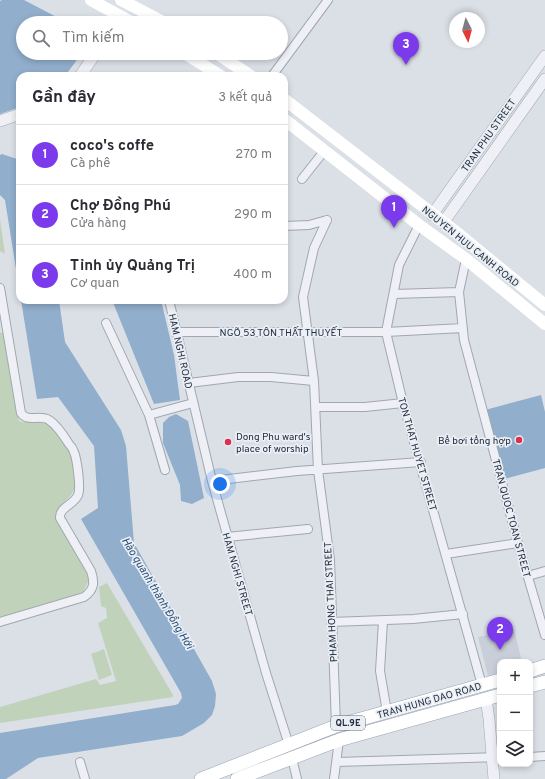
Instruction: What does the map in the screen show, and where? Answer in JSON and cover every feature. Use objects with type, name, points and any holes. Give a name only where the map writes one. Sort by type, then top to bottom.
[{"type":"main road","points":[[92,0],[115,16]]},
{"type":"main road","points":[[121,16],[128,2],[152,16]]},
{"type":"main road","points":[[195,60],[215,72]]},
{"type":"main road","points":[[227,60],[245,72]]},
{"type":"main road","name":"NGUYEN HUU CANH ROAD","points":[[288,102],[431,213],[545,305]]},
{"type":"main road","name":"NGUYEN HUU CANH ROAD","points":[[288,123],[325,150],[419,225],[466,259],[545,324]]},
{"type":"main road","points":[[419,225],[431,213]]},
{"type":"main road","points":[[533,670],[545,666]]},
{"type":"main road","name":"TRAN HUNG DAO ROAD","points":[[237,779],[336,726],[497,681]]},
{"type":"main road","points":[[533,685],[545,682]]},
{"type":"main road","points":[[482,685],[486,699]]},
{"type":"main road","name":"TRAN HUNG DAO ROAD","points":[[201,779],[290,751],[339,740],[497,696]]},
{"type":"street","points":[[288,54],[328,0]]},
{"type":"street","name":"TRAN PHU STREET","points":[[431,213],[545,56]]},
{"type":"street","points":[[83,72],[91,60]]},
{"type":"street","points":[[275,72],[284,60]]},
{"type":"street","name":"TRAN PHU STREET","points":[[443,223],[545,80]]},
{"type":"street","points":[[0,121],[16,115]]},
{"type":"street","points":[[302,180],[325,150]]},
{"type":"street","name":"PHAM HONG THAI STREET","points":[[288,226],[309,225],[327,220],[314,248],[302,297],[314,381],[318,470],[330,560],[331,622],[336,726]]},
{"type":"street","name":"TON THAT HUYET STREET","points":[[419,225],[399,265],[386,332],[403,403],[421,462],[482,685]]},
{"type":"street","name":"TRAN QUOC TOAN STREET","points":[[466,259],[459,292],[464,340],[518,544],[545,635]]},
{"type":"street","points":[[0,288],[3,326],[21,413],[26,418],[48,419],[74,451],[76,459],[78,495],[63,509],[60,518],[93,576],[92,589],[90,593],[84,597],[0,622]]},
{"type":"street","points":[[394,294],[459,292]]},
{"type":"street","name":"HAM NGHI ROAD","points":[[170,304],[189,383],[192,402]]},
{"type":"street","points":[[106,323],[148,415],[165,470]]},
{"type":"street","name":"NGÕ 53 TÔN THẤT THUYẾT","points":[[177,332],[386,332],[463,328]]},
{"type":"street","points":[[189,383],[238,377],[271,377],[314,381]]},
{"type":"street","points":[[148,415],[192,402]]},
{"type":"street","name":"HAM NGHI STREET","points":[[192,402],[227,537],[297,779]]},
{"type":"street","points":[[316,407],[365,407],[403,403]]},
{"type":"street","points":[[212,481],[282,472],[421,462]]},
{"type":"street","points":[[227,537],[308,529]]},
{"type":"street","points":[[446,554],[518,544]]},
{"type":"street","points":[[528,576],[545,571]]},
{"type":"street","points":[[536,604],[545,601]]},
{"type":"street","points":[[331,622],[383,621],[463,614]]},
{"type":"street","points":[[383,621],[380,671],[387,712]]},
{"type":"street","points":[[486,699],[497,757],[494,779]]},
{"type":"street","points":[[334,779],[339,740]]},
{"type":"street","points":[[533,757],[545,756]]},
{"type":"street","points":[[337,762],[497,757]]},
{"type":"street","points":[[80,762],[85,779]]},
{"type":"shaded area","points":[[514,629],[521,659],[497,659],[497,674],[488,676],[478,637]]},
{"type":"green space","points":[[0,219],[5,254],[0,251]]},
{"type":"green space","points":[[4,332],[19,421],[47,422],[61,436],[72,453],[75,487],[70,496],[61,505],[57,521],[89,573],[89,580],[83,592],[0,618],[0,333]]},
{"type":"green space","points":[[107,583],[173,697],[0,723],[0,707],[96,679],[100,685],[116,681],[98,623],[107,618],[106,608],[101,606],[99,587]]},
{"type":"green space","points":[[104,649],[112,675],[99,680],[91,654]]},
{"type":"water","points":[[24,0],[55,16],[16,16],[16,60],[77,60],[68,72],[16,72],[16,108],[0,114],[0,1]]},
{"type":"water","points":[[2,154],[16,159],[16,269],[5,200],[0,195],[0,155]]},
{"type":"water","name":"Hào quanh thành Đồng Hới","points":[[22,304],[60,304],[65,342],[121,430],[126,446],[134,543],[212,681],[216,694],[215,706],[212,715],[204,723],[182,736],[38,758],[6,779],[0,779],[0,733],[175,705],[178,704],[182,698],[181,693],[81,519],[98,508],[94,446],[58,397],[37,399]]},
{"type":"water","points":[[114,304],[162,304],[174,355],[180,400],[154,404]]},
{"type":"water","name":"Bể bơi tổng hợp","points":[[541,395],[545,412],[545,468],[504,479],[485,410]]},
{"type":"water","points":[[176,414],[188,421],[204,498],[192,504],[181,501],[180,485],[163,443],[163,423],[169,417]]},
{"type":"place","name":"Tỉnh ủy Quảng Trị","points":[[406,65]]},
{"type":"place","name":"coco's coffe","points":[[394,228]]},
{"type":"place","name":"Bể bơi tổng hợp","points":[[519,440]]},
{"type":"place","name":"Dong Phu ward's place of worship","points":[[228,442]]},
{"type":"place","name":"Chợ Đồng Phú","points":[[500,650]]}]
